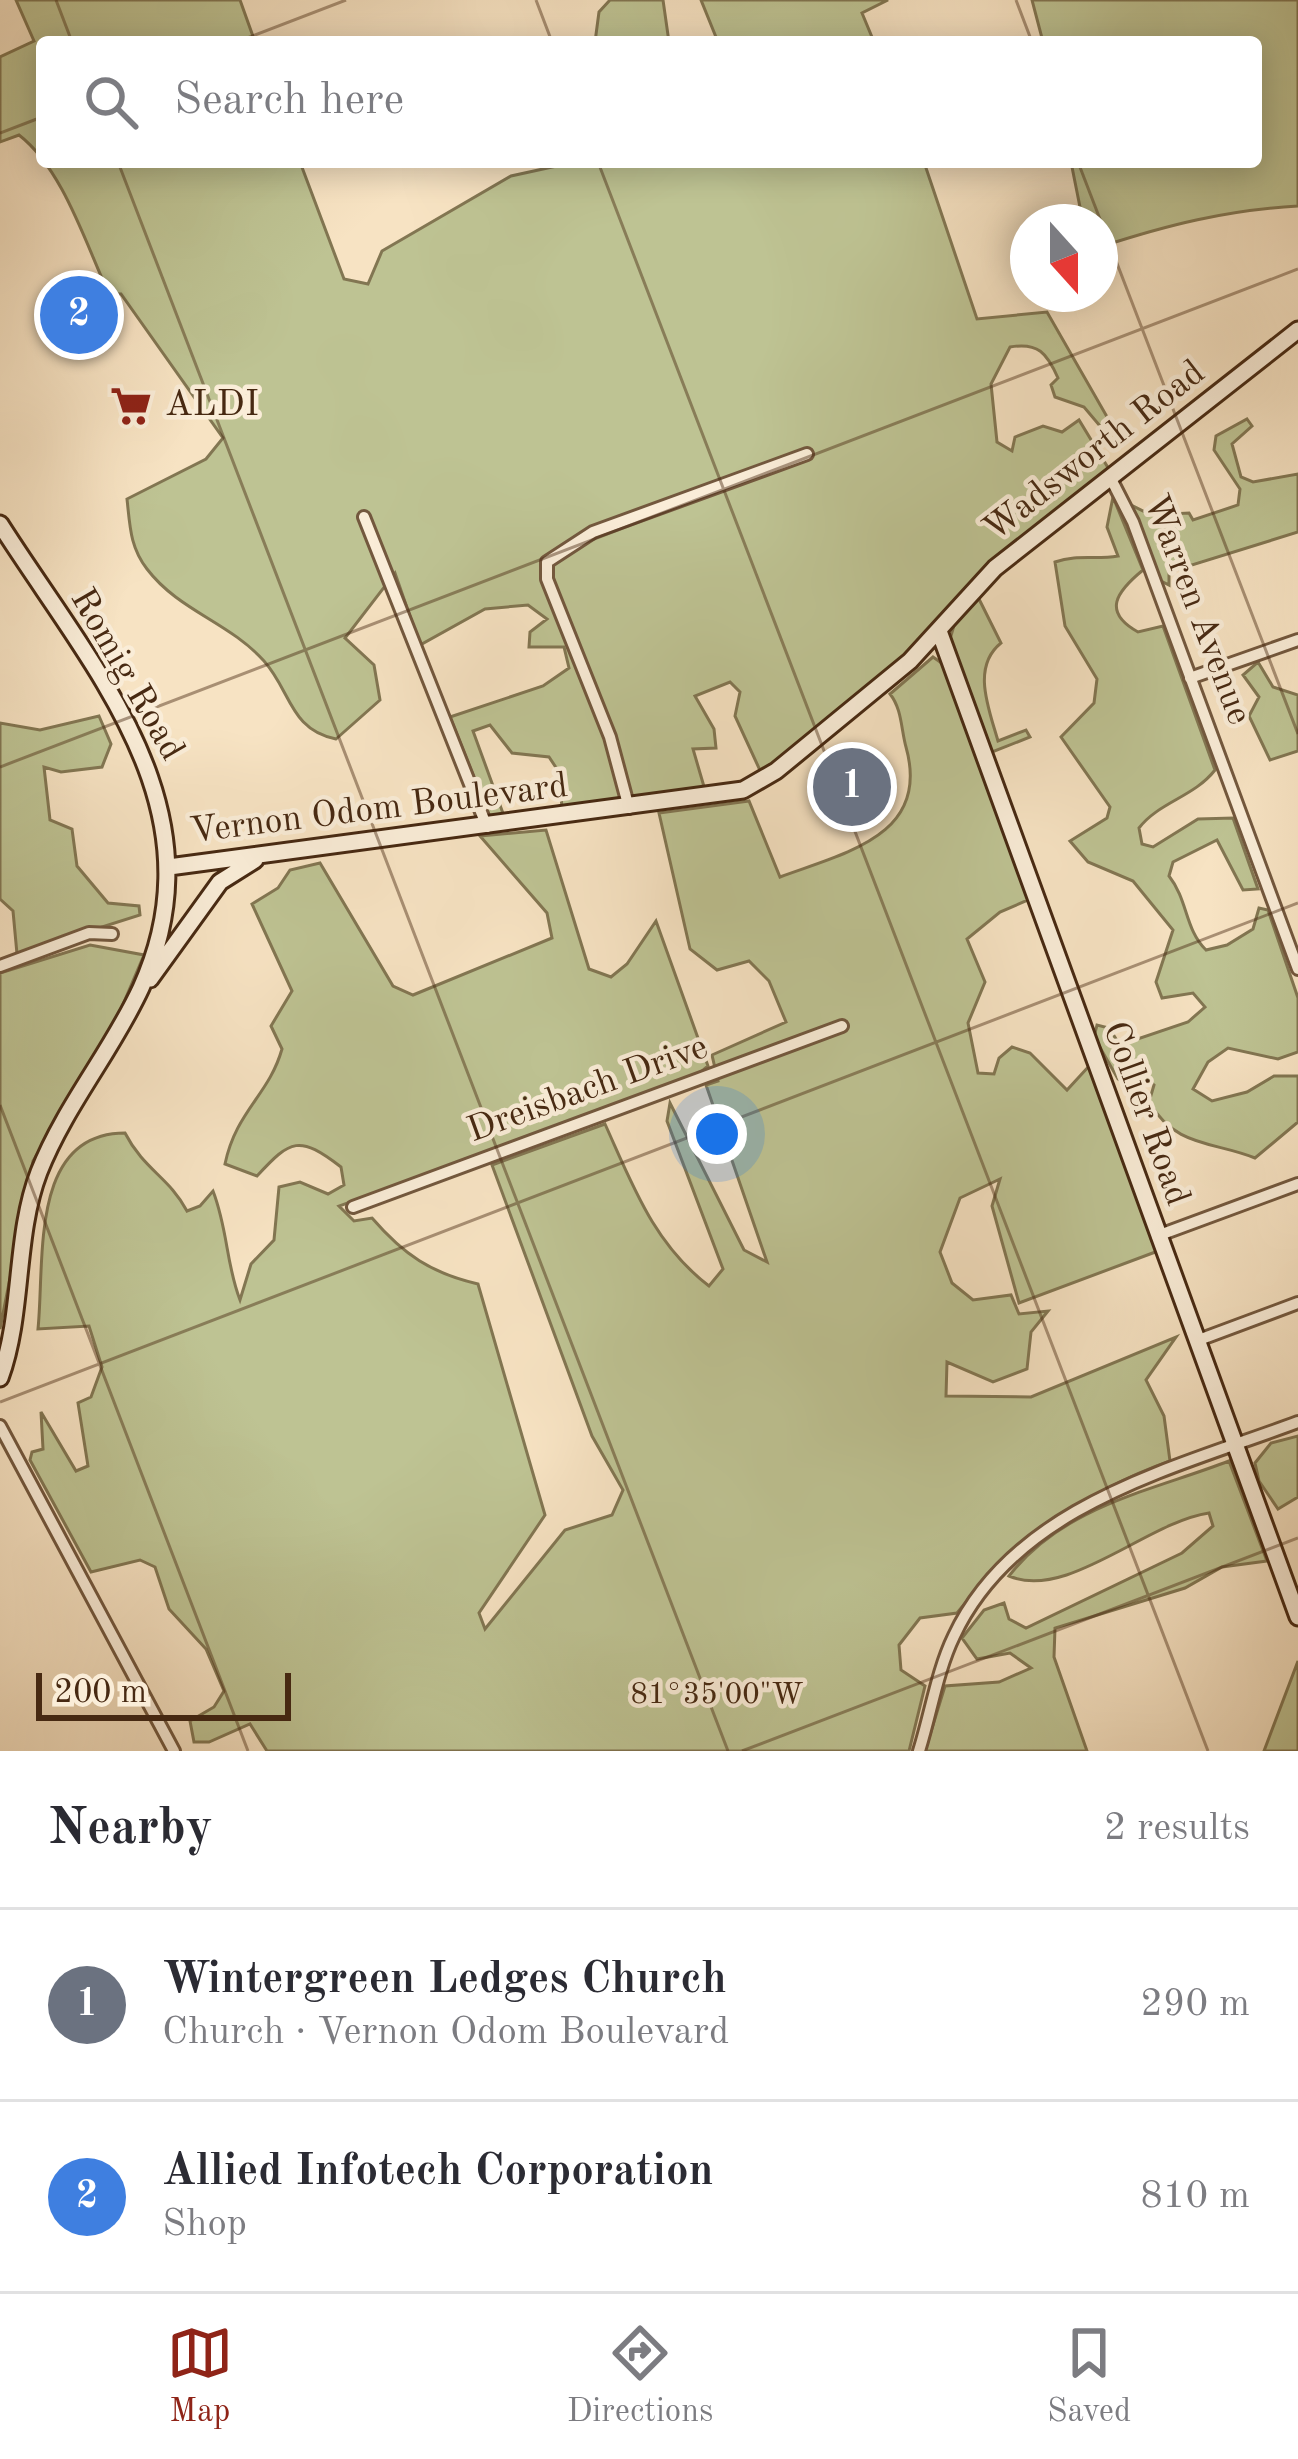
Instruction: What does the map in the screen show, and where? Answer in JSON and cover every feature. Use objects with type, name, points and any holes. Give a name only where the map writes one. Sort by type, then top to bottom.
[{"type":"main road","name":"Wadsworth Road","points":[[939,631],[995,568],[1298,330]]},
{"type":"main road","name":"Romig Road","points":[[0,524],[139,743],[159,795],[169,867]]},
{"type":"main road","name":"Vernon Odom Boulevard","points":[[0,1378],[40,1171],[139,992],[158,943],[169,867],[728,794],[757,784],[866,698],[939,631]]},
{"type":"main road","name":"Collier Road","points":[[939,631],[1298,1617]]},
{"type":"main road","points":[[139,992],[178,947],[220,883],[263,855]]},
{"type":"main road","points":[[0,1348],[12,1334]]},
{"type":"street","points":[[628,808],[610,737],[547,579],[547,562],[593,532],[807,454]]},
{"type":"street","name":"Warren Avenue","points":[[1110,477],[1133,522],[1298,969]]},
{"type":"street","points":[[364,518],[487,827]]},
{"type":"street","points":[[1190,678],[1298,640]]},
{"type":"street","points":[[0,967],[89,933],[112,934]]},
{"type":"street","name":"Dreisbach Drive","points":[[353,1207],[842,1026]]},
{"type":"street","points":[[1157,1236],[1298,1184]]},
{"type":"street","points":[[1196,1341],[1298,1304]]},
{"type":"street","points":[[919,1751],[954,1634],[978,1596],[1019,1551],[1108,1493],[1298,1422]]},
{"type":"street","points":[[0,1426],[174,1751]]},
{"type":"green space","points":[[16,0],[240,0],[253,36],[36,36],[36,151],[19,135],[0,142],[0,57],[34,41]]},
{"type":"green space","points":[[610,0],[663,0],[668,36],[596,36],[599,12]]},
{"type":"green space","points":[[701,0],[888,0],[862,13],[872,36],[716,36]]},
{"type":"green space","points":[[1032,0],[1298,0],[1298,206],[1198,220],[1118,241],[1118,204],[1079,204],[1072,168],[1262,168],[1262,36],[1041,36]]},
{"type":"green space","points":[[48,168],[302,168],[344,279],[368,284],[382,251],[511,176],[548,168],[926,168],[977,319],[1047,312],[1110,422],[1100,426],[1084,407],[1055,397],[1051,385],[1058,378],[1040,351],[1010,347],[991,384],[997,442],[1012,451],[1015,437],[1043,426],[1062,432],[1079,420],[1110,471],[987,567],[945,612],[931,635],[764,779],[735,716],[740,692],[730,682],[695,696],[714,729],[716,748],[693,749],[705,790],[562,806],[557,769],[549,757],[512,753],[490,725],[473,731],[504,816],[489,815],[450,717],[543,686],[569,668],[564,647],[529,647],[530,632],[547,619],[528,605],[485,609],[420,645],[395,573],[345,638],[374,665],[380,700],[336,739],[309,727],[264,661],[174,596],[137,553],[127,499],[206,459],[223,438],[121,294],[109,294],[72,209]]},
{"type":"green space","points":[[1247,419],[1252,426],[1232,444],[1241,477],[1253,482],[1298,474],[1298,532],[1169,572],[1169,585],[1157,579],[1131,505],[1151,515],[1189,513],[1193,520],[1238,505],[1240,489],[1214,450],[1216,436]]},
{"type":"green space","points":[[1113,497],[1143,570],[1120,594],[1117,609],[1138,632],[1163,626],[1215,770],[1147,819],[1139,828],[1142,844],[1153,847],[1198,819],[1233,818],[1258,889],[1243,890],[1217,840],[1173,862],[1169,876],[1206,950],[1227,945],[1253,929],[1259,908],[1268,910],[1298,998],[1298,1052],[1278,1059],[1228,1048],[1208,1062],[1193,1089],[1212,1101],[1247,1092],[1274,1076],[1298,1076],[1298,1122],[1255,1158],[1196,1141],[1171,1128],[1149,1102],[1154,1085],[1147,1079],[1128,1085],[1118,1079],[1094,1037],[1097,1025],[1109,1028],[1120,1045],[1188,1022],[1205,1007],[1193,993],[1162,998],[1156,982],[1173,930],[1133,881],[1088,862],[1070,841],[1107,818],[1110,807],[1061,737],[1094,703],[1097,679],[1065,626],[1055,562],[1118,556],[1107,527]]},
{"type":"green space","points":[[978,597],[1001,643],[984,676],[998,741],[1026,730],[1030,737],[987,754],[950,639],[955,622]]},
{"type":"green space","points":[[933,657],[943,664],[1028,900],[1000,912],[967,939],[985,982],[968,1023],[978,1073],[994,1074],[999,1058],[1012,1047],[1030,1053],[1067,1090],[1090,1065],[1158,1251],[1019,1303],[992,1206],[1000,1179],[960,1198],[940,1252],[952,1283],[973,1300],[1011,1295],[1019,1314],[1048,1311],[1031,1332],[1027,1369],[993,1382],[947,1362],[946,1396],[1031,1397],[1176,1337],[1146,1380],[1164,1416],[1170,1461],[1109,1488],[1053,1522],[1002,1564],[957,1613],[920,1618],[899,1645],[901,1670],[925,1686],[909,1751],[267,1751],[250,1724],[209,1742],[194,1742],[190,1721],[214,1707],[224,1691],[206,1649],[169,1609],[155,1567],[140,1560],[91,1572],[30,1460],[32,1452],[43,1449],[41,1412],[76,1471],[88,1466],[78,1403],[91,1397],[102,1367],[89,1326],[38,1329],[48,1205],[57,1177],[72,1154],[94,1139],[125,1133],[187,1211],[200,1206],[213,1191],[240,1300],[251,1264],[274,1240],[279,1187],[300,1182],[328,1194],[344,1185],[341,1167],[305,1146],[287,1148],[257,1176],[225,1164],[237,1130],[276,1065],[282,1049],[271,1026],[292,991],[252,904],[278,888],[290,870],[320,863],[393,986],[413,995],[552,938],[547,913],[480,836],[546,830],[589,969],[611,977],[627,964],[656,921],[708,1066],[695,1077],[339,1206],[354,1221],[372,1218],[407,1252],[432,1268],[478,1284],[545,1515],[479,1613],[485,1629],[565,1530],[612,1515],[623,1490],[592,1436],[492,1165],[605,1124],[659,1233],[709,1286],[723,1269],[667,1121],[670,1103],[744,1250],[767,1262],[706,1085],[718,1081],[712,1055],[786,1022],[769,981],[749,961],[717,970],[690,949],[659,813],[749,801],[780,877],[855,849],[894,821],[906,801],[910,777],[906,747],[890,694]]},
{"type":"green space","points":[[1258,662],[1273,687],[1298,695],[1298,751],[1270,760],[1249,716],[1259,697],[1243,675]]},
{"type":"green space","points":[[99,716],[111,744],[102,767],[61,772],[44,767],[50,820],[72,829],[77,866],[108,903],[139,906],[140,915],[17,954],[13,911],[0,899],[0,723],[40,730]]},
{"type":"green space","points":[[90,945],[144,955],[107,1042],[33,1161],[0,1329],[0,973]]},
{"type":"green space","points":[[1298,1436],[1298,1497],[1278,1509],[1259,1481],[1255,1463],[1271,1443]]},
{"type":"green space","points":[[1229,1461],[1267,1561],[1222,1567],[1185,1588],[1055,1628],[1054,1657],[1087,1751],[925,1751],[945,1686],[999,1682],[1031,1668],[1010,1653],[977,1659],[962,1638],[984,1610],[1004,1603],[1009,1619],[1026,1628],[1182,1553],[1213,1526],[1209,1513],[1185,1519],[1056,1578],[1032,1581],[1009,1576],[1031,1552],[1055,1533],[1110,1504]]},
{"type":"green space","points":[[1298,1661],[1298,1751],[1264,1751]]},
{"type":"place","name":"Allied Infotech Corporation","points":[[79,315]]},
{"type":"place","name":"ALDI","points":[[131,406]]},
{"type":"place","name":"Wintergreen Ledges Church","points":[[852,787]]}]
